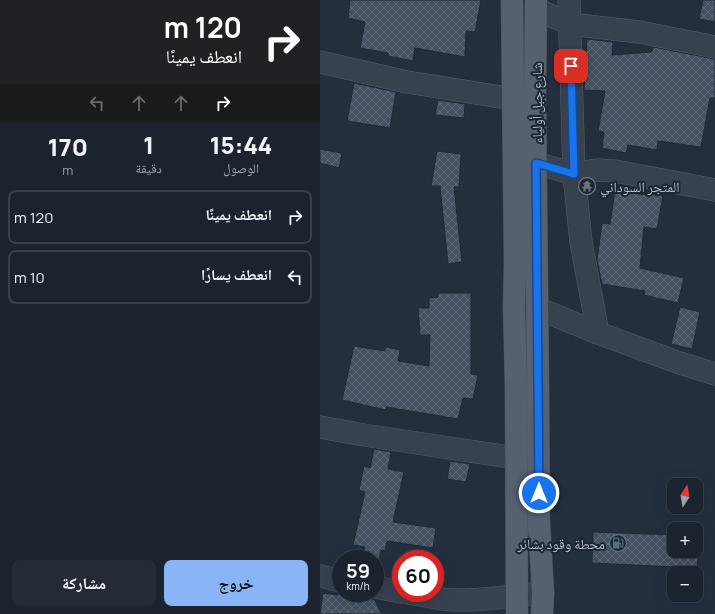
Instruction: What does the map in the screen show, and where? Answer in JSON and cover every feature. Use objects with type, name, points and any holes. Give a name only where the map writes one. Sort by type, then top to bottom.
[{"type":"main road","name":"شارع جبل أولياء","points":[[512,0],[517,604]]},
{"type":"main road","name":"شارع جبل أولياء","points":[[536,5],[539,523],[543,604]]},
{"type":"street","points":[[569,0],[574,174],[581,242],[598,333]]},
{"type":"street","points":[[536,5],[570,24],[639,32],[715,47]]},
{"type":"street","points":[[320,62],[407,82],[513,99]]},
{"type":"street","points":[[536,163],[574,174],[596,170],[616,171],[715,190]]},
{"type":"street","points":[[514,307],[537,308],[598,333],[677,362],[715,374]]},
{"type":"street","points":[[320,427],[516,458]]},
{"type":"street","points":[[320,576],[332,579]]},
{"type":"street","points":[[444,598],[517,604],[543,604]]},
{"type":"building","points":[[350,0],[481,0],[475,32],[466,31],[465,57],[415,48],[413,61],[388,56],[388,53],[360,48],[365,22],[348,18]]},
{"type":"building","points":[[703,0],[715,0],[715,22],[699,19]]},
{"type":"building","points":[[587,39],[613,42],[612,55],[652,52],[653,47],[715,59],[715,98],[710,98],[701,147],[658,141],[657,150],[628,145],[626,153],[602,148],[604,132],[598,131],[605,91],[584,90]]},
{"type":"building","points":[[354,83],[396,92],[390,128],[347,121]]},
{"type":"building","points":[[438,100],[465,104],[464,118],[435,115]]},
{"type":"building","points":[[320,149],[342,153],[339,168],[320,163]]},
{"type":"building","points":[[437,151],[461,154],[459,187],[454,187],[462,262],[448,264],[440,186],[431,186]]},
{"type":"building","points":[[615,190],[663,196],[657,229],[644,227],[640,268],[684,278],[678,303],[644,295],[645,291],[602,284],[597,260],[602,223],[610,224]]},
{"type":"building","points":[[438,293],[471,293],[471,374],[478,375],[473,399],[463,398],[458,419],[386,407],[386,410],[342,400],[354,346],[385,351],[386,347],[400,350],[398,361],[429,366],[430,335],[420,335],[418,308],[429,308],[429,298],[438,297]]},
{"type":"building","points":[[680,307],[700,312],[692,349],[671,344]]},
{"type":"building","points":[[374,449],[391,452],[388,469],[404,472],[393,522],[436,528],[433,548],[387,541],[385,551],[364,550],[365,547],[353,545],[365,492],[359,490],[364,466],[370,468]]},
{"type":"building","points":[[450,461],[470,464],[466,482],[447,479]]},
{"type":"building","points":[[593,532],[667,535],[667,558],[698,558],[697,566],[667,567],[592,563]]},
{"type":"building","points":[[323,593],[332,594],[332,602],[376,602],[381,614],[320,614]]},
{"type":"place","name":"المتجر السوداني","points":[[587,186]]},
{"type":"place","name":"محطة وقود بشائر","points":[[618,543]]},
{"type":"route","points":[[539,493],[536,163],[574,174],[571,66]]}]
